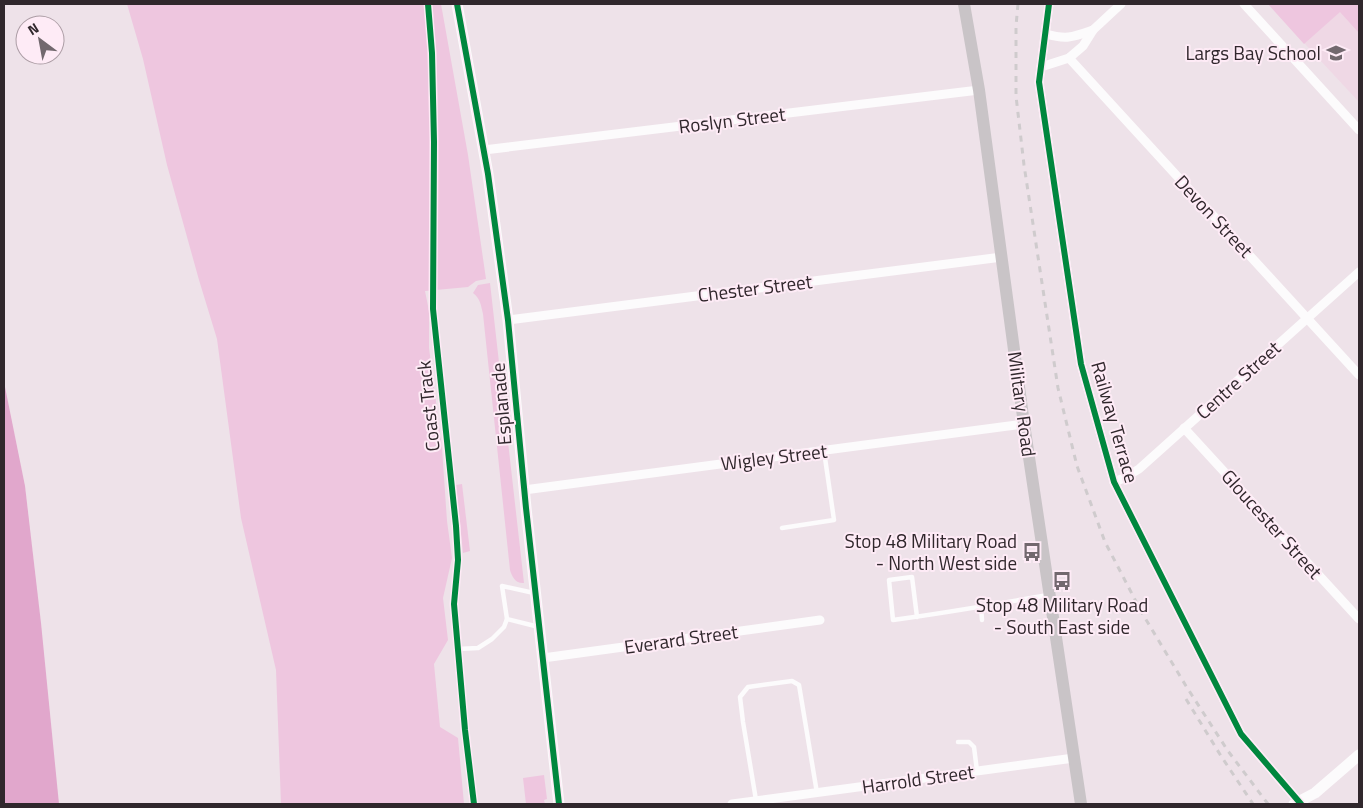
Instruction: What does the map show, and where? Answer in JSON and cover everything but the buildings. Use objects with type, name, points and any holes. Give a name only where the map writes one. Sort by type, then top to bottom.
[{"type":"main road","name":"Military Road","points":[[964,4],[979,90],[1024,424],[1081,804]]},
{"type":"street","name":"Esplanade","points":[[457,4],[484,150],[508,320],[524,490],[559,804]]},
{"type":"street","name":"Railway Terrace","points":[[1049,4],[1039,82],[1081,364],[1114,482],[1240,734],[1298,804]]},
{"type":"street","points":[[1042,67],[1069,58],[1083,46],[1093,30],[1121,4]]},
{"type":"street","points":[[1244,4],[1359,130]]},
{"type":"street","points":[[1046,34],[1069,38],[1093,30]]},
{"type":"street","name":"Devon Street","points":[[1069,58],[1359,375]]},
{"type":"street","name":"Roslyn Street","points":[[484,150],[979,90]]},
{"type":"street","name":"Chester Street","points":[[508,320],[1002,257]]},
{"type":"street","name":"Centre Street","points":[[1114,482],[1140,469],[1359,272]]},
{"type":"street","name":"Wigley Street","points":[[524,490],[1024,424]]},
{"type":"street","name":"Gloucester Street","points":[[1184,428],[1359,619]]},
{"type":"street","name":"Everard Street","points":[[543,658],[820,620]]},
{"type":"street","points":[[1298,804],[1315,793],[1359,754]]},
{"type":"street","name":"Harrold Street","points":[[732,804],[1074,758]]},
{"type":"lane","points":[[782,528],[834,520],[824,451]]},
{"type":"lane","points":[[917,617],[912,577],[889,580],[894,620],[917,617],[981,607],[1050,594]]},
{"type":"lane","points":[[458,649],[478,648],[492,639],[504,627],[506,619],[502,586],[536,593]]},
{"type":"lane","points":[[981,607],[982,620]]},
{"type":"lane","points":[[506,619],[540,627]]},
{"type":"lane","points":[[1028,629],[1054,624]]},
{"type":"lane","points":[[756,802],[740,697],[748,687],[792,681],[799,685],[817,793]]},
{"type":"lane","points":[[958,742],[969,742],[974,747],[977,771]]},
{"type":"shaded area","points":[[127,4],[441,4],[468,155],[486,279],[476,281],[468,287],[425,291],[429,311],[429,348],[442,448],[447,521],[452,558],[443,598],[448,640],[434,664],[440,727],[458,738],[464,804],[281,804],[276,670],[241,518],[217,339],[167,165],[143,59]]},
{"type":"shaded area","name":"Largs Bay School","points":[[1268,4],[1359,4],[1359,102]]},
{"type":"shaded area","points":[[1268,4],[1359,4],[1359,33],[1340,12],[1304,44]]},
{"type":"shaded area","points":[[490,283],[524,583],[515,580],[510,570],[483,314],[479,299],[473,293],[478,285]]},
{"type":"shaded area","points":[[4,382],[25,486],[59,804],[4,804]]},
{"type":"shaded area","points":[[462,484],[470,551],[463,553],[456,485]]},
{"type":"shaded area","points":[[544,775],[547,799],[544,800],[545,804],[526,804],[523,778]]},
{"type":"railway","points":[[1018,4],[1016,26],[1016,96],[1024,165],[1058,388],[1077,466],[1105,542],[1142,613],[1228,751],[1268,804]]},
{"type":"railway","points":[[1186,699],[1253,804]]},
{"type":"cycle path","name":"Coast Track","points":[[428,4],[432,53],[434,142],[433,309],[456,526],[458,560],[454,604],[465,730],[474,804]]},
{"type":"cycle path","points":[[457,4],[488,174],[508,320],[526,508],[559,804]]},
{"type":"cycle path","points":[[1049,4],[1039,82],[1081,364],[1114,482],[1241,734],[1301,804]]},
{"type":"place","name":"Largs Bay School","points":[[1336,53]]},
{"type":"place","name":"Stop 48 Military Road - North West side","points":[[1032,552]]},
{"type":"place","name":"Stop 48 Military Road - South East side","points":[[1062,581]]}]
